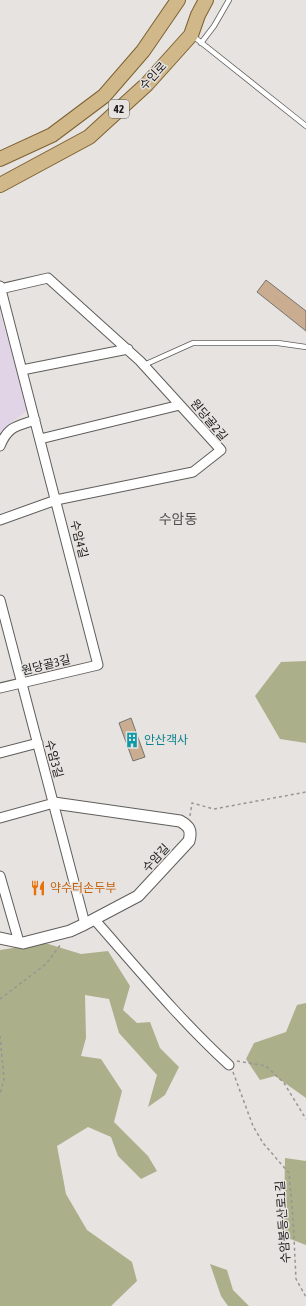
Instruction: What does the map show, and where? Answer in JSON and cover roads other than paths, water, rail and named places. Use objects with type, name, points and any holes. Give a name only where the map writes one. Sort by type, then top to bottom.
[{"type":"main road","name":"수인로","points":[[0,159],[52,135],[104,96],[143,50],[178,0]]},
{"type":"main road","name":"수인로","points":[[0,185],[89,137],[196,39],[198,15],[206,0]]},
{"type":"street","name":"원당골2길","points":[[0,288],[48,278],[128,349],[221,450],[193,472],[56,500],[0,520]]},
{"type":"street","name":"수암4길","points":[[0,288],[98,665]]},
{"type":"street","points":[[22,370],[128,349]]},
{"type":"street","points":[[40,439],[180,405]]},
{"type":"street","points":[[0,446],[2,440],[12,427],[35,420]]},
{"type":"street","name":"수암3길","points":[[0,600],[54,803],[90,921]]},
{"type":"street","name":"원당골3길","points":[[0,688],[98,665]]},
{"type":"street","points":[[0,753],[38,743]]},
{"type":"street","points":[[0,818],[54,803]]},
{"type":"street","name":"수암길","points":[[0,938],[23,943],[70,931],[138,896],[189,841],[191,833],[188,826],[180,821],[54,803]]},
{"type":"street","points":[[0,876],[19,942]]},
{"type":"street","points":[[90,921],[200,1038],[226,1062]]},
{"type":"lane","points":[[229,0],[214,26],[196,39],[306,126]]},
{"type":"lane","points":[[144,365],[193,344],[278,343],[306,347]]},
{"type":"place","name":"안산객사","points":[[132,740]]},
{"type":"place","name":"약수터손두부","points":[[38,888]]},
{"type":"district","name":"수암동","points":[[178,519]]}]
